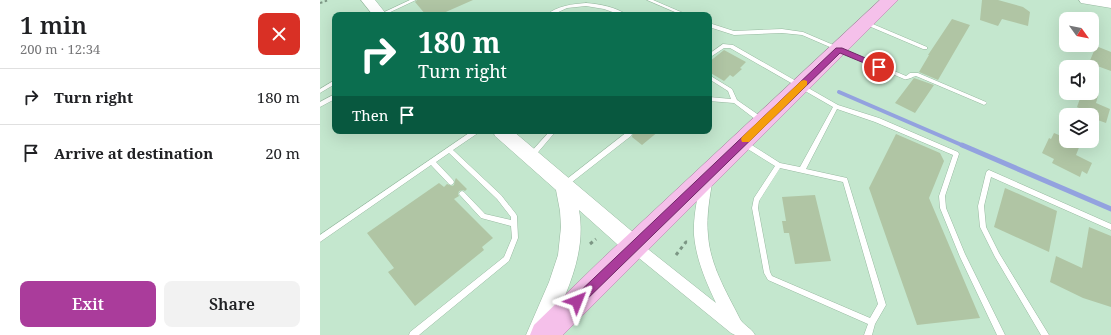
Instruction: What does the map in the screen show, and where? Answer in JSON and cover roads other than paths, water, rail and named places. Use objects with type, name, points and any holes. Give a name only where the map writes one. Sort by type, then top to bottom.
[{"type":"highway","points":[[544,335],[634,246],[890,0]]},
{"type":"street","points":[[1086,0],[1111,4]]},
{"type":"street","points":[[370,1],[378,12]]},
{"type":"street","points":[[506,134],[634,246],[742,332]]},
{"type":"street","points":[[706,177],[701,236],[706,260],[715,286],[742,332]]},
{"type":"street","points":[[537,335],[568,258],[571,228],[570,208],[564,185]]},
{"type":"lane","points":[[385,12],[402,2],[414,0]]},
{"type":"lane","points":[[551,12],[555,7],[573,1],[590,0],[618,12]]},
{"type":"lane","points":[[649,0],[679,12]]},
{"type":"lane","points":[[866,23],[925,48]]},
{"type":"lane","points":[[712,25],[734,33],[782,31],[803,34],[906,78],[910,75],[916,74],[984,103]]},
{"type":"lane","points":[[712,54],[723,46],[731,46],[802,85],[836,106],[877,120],[956,154],[942,196],[943,208],[962,255],[1000,335]]},
{"type":"lane","points":[[712,79],[730,90],[735,101],[764,122]]},
{"type":"lane","points":[[327,101],[320,93],[332,84]]},
{"type":"lane","points":[[320,105],[332,98]]},
{"type":"lane","points":[[712,99],[735,101]]},
{"type":"lane","points":[[802,170],[836,106]]},
{"type":"lane","points":[[320,239],[472,134]]},
{"type":"lane","points":[[531,157],[550,134]]},
{"type":"lane","points":[[564,185],[629,134]]},
{"type":"lane","points":[[742,142],[779,165],[846,180],[882,305],[872,322],[868,335]]},
{"type":"lane","points":[[414,335],[507,259],[515,238],[514,216],[499,197],[450,150]]},
{"type":"lane","points":[[432,162],[451,182]]},
{"type":"lane","points":[[779,165],[756,200],[755,208],[767,273],[770,278],[872,322]]},
{"type":"lane","points":[[1045,335],[997,255],[983,227],[981,206],[989,173],[1111,227]]},
{"type":"lane","points":[[462,194],[483,216],[514,224]]},
{"type":"waterway","points":[[839,92],[964,146]]},
{"type":"waterway","points":[[962,145],[1111,209]]}]
